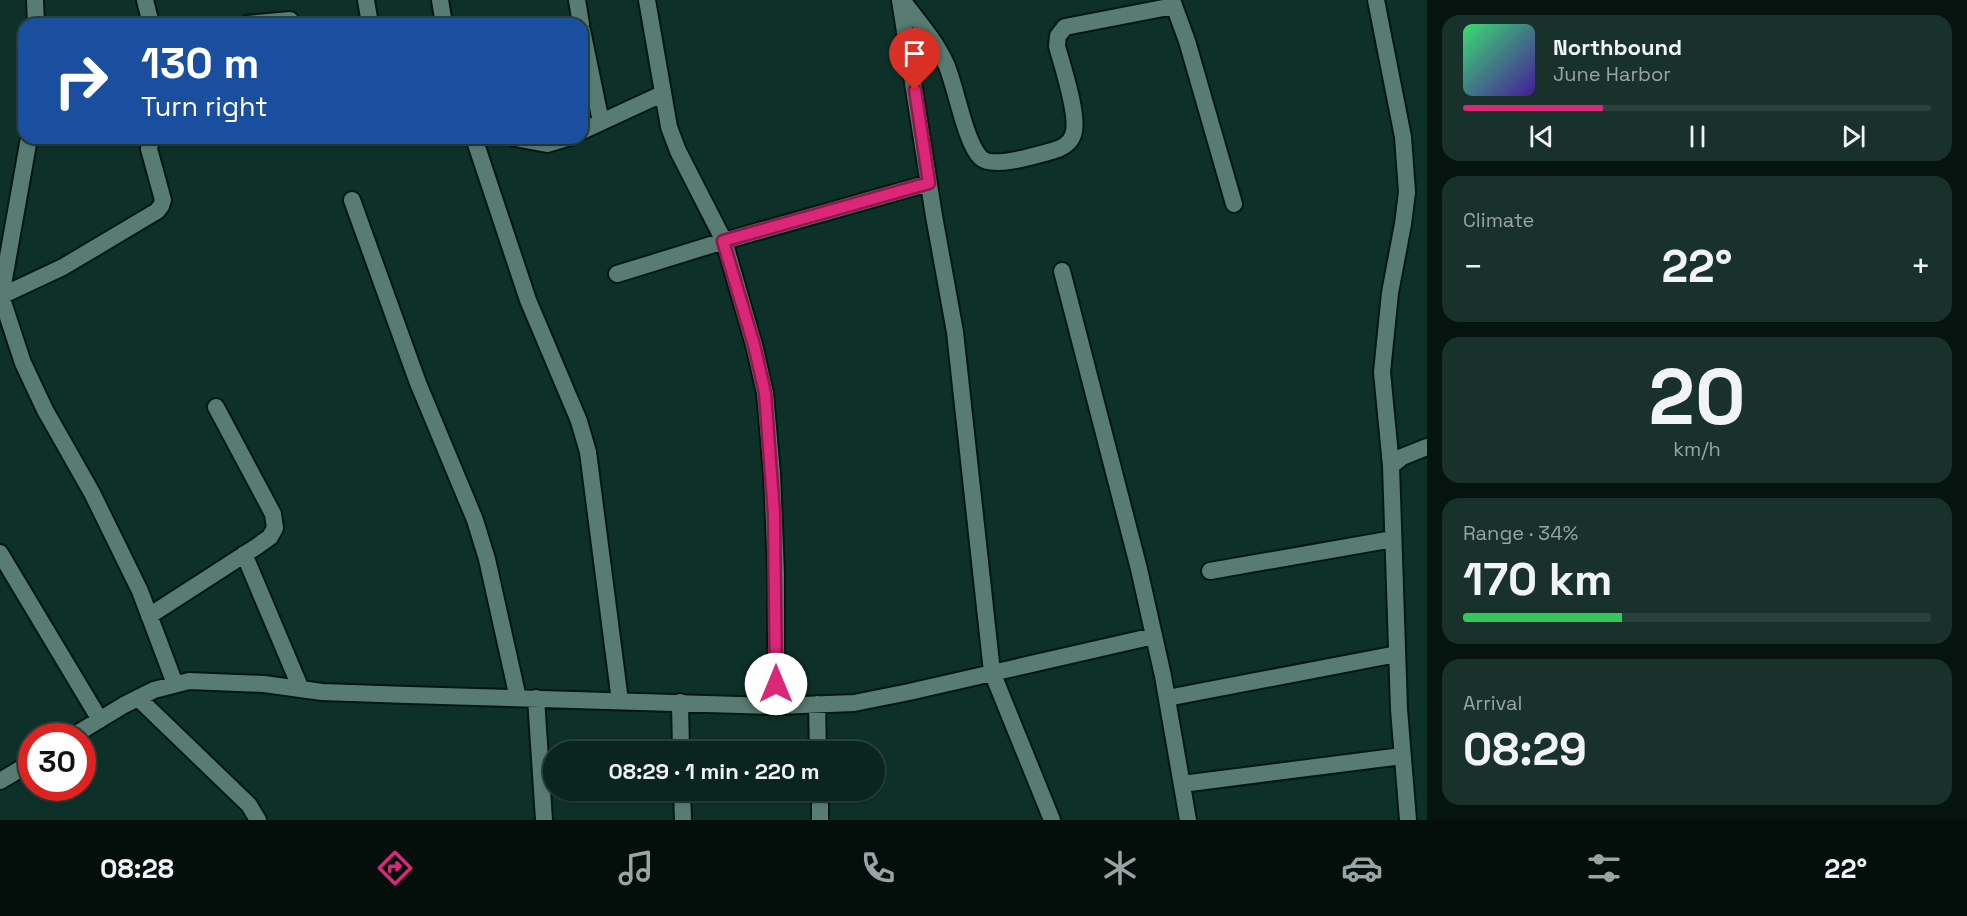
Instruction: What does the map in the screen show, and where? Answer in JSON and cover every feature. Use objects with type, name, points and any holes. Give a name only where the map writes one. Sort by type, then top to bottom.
[{"type":"street","points":[[35,0],[36,18]]},
{"type":"street","points":[[145,0],[150,18]]},
{"type":"street","points":[[366,0],[369,18]]},
{"type":"street","points":[[440,0],[443,18]]},
{"type":"street","points":[[577,0],[580,18]]},
{"type":"street","points":[[647,0],[669,127],[678,151],[723,241],[754,345],[765,393],[772,474],[776,573],[776,706]]},
{"type":"street","points":[[901,0],[939,51],[947,66],[967,130],[975,147],[981,159],[992,163],[1056,150],[1067,144],[1073,136],[1075,125],[1072,108],[1057,46],[1058,36],[1065,27],[1173,3],[1187,41],[1234,204]]},
{"type":"street","points":[[901,0],[955,332],[992,672],[1052,820]]},
{"type":"street","points":[[1376,0],[1403,137],[1407,192],[1390,293],[1382,372],[1391,466],[1397,654],[1408,820]]},
{"type":"street","points":[[588,59],[601,122]]},
{"type":"street","points":[[588,128],[662,94]]},
{"type":"street","points":[[28,144],[1,296],[24,363],[45,410],[92,494],[140,591],[175,684]]},
{"type":"street","points":[[1,296],[63,267],[157,211],[162,200],[149,149],[150,144]]},
{"type":"street","points":[[476,144],[528,300],[579,421],[588,452],[620,700]]},
{"type":"street","points":[[617,274],[723,241],[929,183]]},
{"type":"street","points":[[352,200],[418,383],[475,520],[487,559],[518,698]]},
{"type":"street","points":[[1062,271],[1139,569],[1167,698],[1188,820]]},
{"type":"street","points":[[149,616],[270,537],[275,528],[273,514],[216,407]]},
{"type":"street","points":[[1391,466],[1402,457],[1427,447]]},
{"type":"street","points":[[1210,571],[1393,538]]},
{"type":"street","points":[[0,554],[100,720]]},
{"type":"street","points":[[244,554],[301,689]]},
{"type":"street","points":[[95,723],[154,690],[189,681],[264,684],[343,692],[518,698],[776,706],[854,703],[1154,636]]},
{"type":"street","points":[[1167,698],[1397,654]]},
{"type":"street","points":[[138,698],[249,805],[258,820]]},
{"type":"street","points":[[536,698],[544,820]]},
{"type":"street","points":[[680,702],[681,741]]},
{"type":"street","points":[[817,704],[818,741]]},
{"type":"street","points":[[1182,784],[1402,756]]},
{"type":"street","points":[[0,781],[18,770]]},
{"type":"street","points":[[682,801],[683,820]]},
{"type":"street","points":[[820,801],[820,820]]},
{"type":"route","points":[[776,684],[774,514],[765,393],[754,345],[723,241],[929,183],[915,90]]}]
